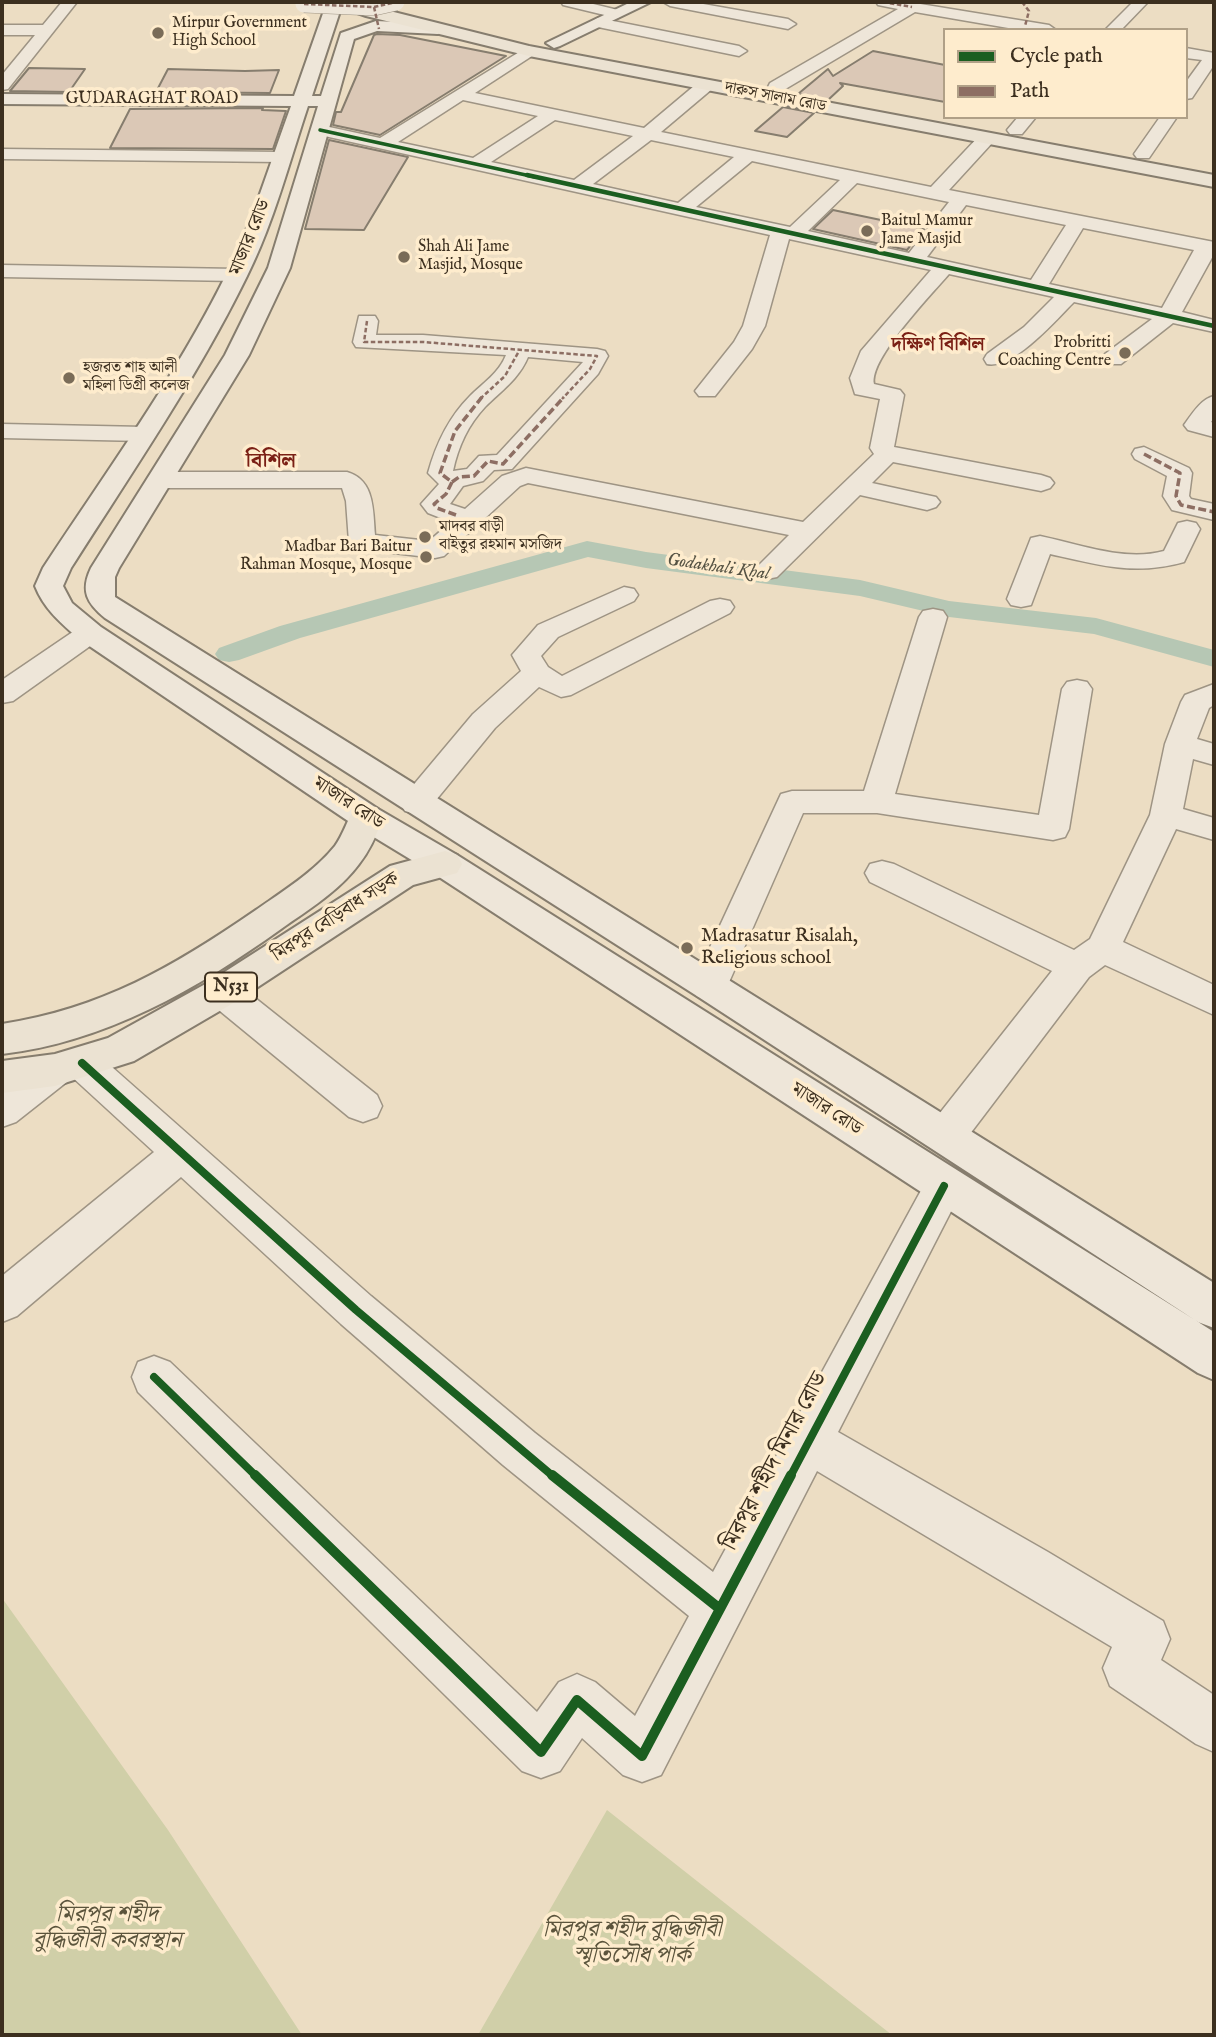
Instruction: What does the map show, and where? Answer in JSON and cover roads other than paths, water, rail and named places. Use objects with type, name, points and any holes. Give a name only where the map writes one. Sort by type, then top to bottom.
[{"type":"main road","points":[[554,43],[643,2]]},
{"type":"main road","name":"দারুস সালাম রোড","points":[[380,4],[554,43],[943,117]]},
{"type":"main road","name":"মাজার রোড","points":[[89,602],[237,355],[279,268],[338,14],[376,26],[438,29]]},
{"type":"main road","name":"দারুস সালাম রোড","points":[[438,29],[529,51],[706,85],[1007,131],[1214,167]]},
{"type":"main road","name":"GUDARAGHAT ROAD","points":[[2,99],[317,110]]},
{"type":"main road","name":"মাজার রোড","points":[[57,568],[195,354],[237,275],[257,230],[282,157],[317,110]]},
{"type":"main road","name":"দারুস সালাম রোড","points":[[954,119],[1214,181]]},
{"type":"main road","points":[[195,354],[237,355]]},
{"type":"main road","points":[[144,434],[188,434]]},
{"type":"main road","points":[[57,568],[89,602],[54,598],[49,586],[57,568]]},
{"type":"main road","name":"মাজার রোড","points":[[89,602],[115,612],[1214,1307]]},
{"type":"main road","name":"মাজার রোড","points":[[89,602],[366,817],[445,864],[1214,1358]]},
{"type":"main road","points":[[366,817],[407,797]]},
{"type":"main road","name":"মিরপুর বেড়িবাধ সড়ক","points":[[2,1039],[25,1037],[59,1028],[125,1005],[217,954],[280,912],[342,862],[358,837],[366,817]]},
{"type":"main road","points":[[445,864],[476,841]]},
{"type":"main road","points":[[342,862],[381,888]]},
{"type":"main road","name":"মিরপুর বেড়িবাধ সড়ক","points":[[2,1077],[69,1066],[120,1050],[222,992],[402,874],[445,864]]},
{"type":"main road","points":[[944,1186],[957,1142]]},
{"type":"street","points":[[2,85],[70,2]]},
{"type":"street","points":[[304,4],[396,2]]},
{"type":"street","points":[[568,2],[617,14]]},
{"type":"street","points":[[670,2],[788,24]]},
{"type":"street","points":[[883,2],[1037,28]]},
{"type":"street","points":[[1022,2],[1029,11],[1025,26]]},
{"type":"street","points":[[1114,28],[1141,2]]},
{"type":"street","points":[[380,4],[380,29]]},
{"type":"street","points":[[776,86],[907,5]]},
{"type":"street","points":[[598,23],[738,51]]},
{"type":"street","points":[[2,30],[47,30]]},
{"type":"street","points":[[382,144],[529,51]]},
{"type":"street","points":[[1188,53],[1212,57],[1188,91]]},
{"type":"street","points":[[577,187],[649,133],[706,85]]},
{"type":"street","points":[[462,95],[853,177],[1210,247],[1170,316],[1114,359]]},
{"type":"street","points":[[317,110],[382,144],[1214,326]]},
{"type":"street","points":[[476,164],[554,113]]},
{"type":"street","points":[[1143,154],[1168,119]]},
{"type":"street","points":[[936,193],[1007,131]]},
{"type":"street","points":[[2,155],[282,157]]},
{"type":"street","points":[[682,209],[748,155]]},
{"type":"street","points":[[707,391],[744,344],[754,326],[788,233],[853,177]]},
{"type":"street","points":[[914,260],[962,198]]},
{"type":"street","points":[[1037,287],[1077,222]]},
{"type":"street","points":[[944,267],[869,356],[861,378],[863,389],[892,395],[882,448],[888,454],[1041,483]]},
{"type":"street","points":[[2,271],[237,275]]},
{"type":"street","points":[[995,359],[1032,332],[1069,294]]},
{"type":"street","points":[[367,321],[364,342],[423,342],[597,356],[584,375],[503,464],[488,461],[474,475],[459,477],[452,482],[446,494],[434,504],[436,508],[456,515]]},
{"type":"street","points":[[452,482],[440,473],[450,439],[472,408],[514,368],[519,351]]},
{"type":"street","points":[[1214,403],[1196,425],[1214,430]]},
{"type":"street","points":[[2,431],[144,434]]},
{"type":"street","points":[[767,571],[888,454]]},
{"type":"street","points":[[1144,454],[1180,473],[1176,496],[1181,505],[1214,512]]},
{"type":"street","points":[[160,480],[347,480],[353,483],[356,491],[362,542],[435,550],[511,481],[526,475],[808,531]]},
{"type":"street","points":[[855,486],[878,494],[927,502]]},
{"type":"street","points":[[1021,599],[1040,544],[1128,561],[1161,561],[1175,556],[1187,529]]},
{"type":"street","points":[[624,596],[548,631],[526,656],[537,673],[561,688],[720,607]]},
{"type":"street","points":[[2,694],[89,602]]},
{"type":"street","points":[[877,802],[933,617]]},
{"type":"street","points":[[407,797],[537,673]]},
{"type":"street","points":[[710,986],[792,802],[877,802],[1053,829],[1077,689]]},
{"type":"street","points":[[957,1142],[1089,957],[1166,816],[1180,744],[1196,702],[1214,693]]},
{"type":"street","points":[[1180,744],[1214,755]]},
{"type":"street","points":[[1166,816],[1214,829]]},
{"type":"street","points":[[882,873],[1089,957],[1214,1001]]},
{"type":"street","points":[[222,992],[363,1106]]},
{"type":"street","points":[[2,1111],[69,1066],[181,1154],[519,1449],[720,1609]]},
{"type":"street","points":[[2,1302],[181,1154]]},
{"type":"street","name":"মিরপুর শহীদ মিনার রোড","points":[[153,1377],[541,1752],[577,1700],[642,1756],[944,1186]]},
{"type":"street","points":[[810,1441],[1031,1569],[1145,1639],[1128,1668],[1214,1726]]},
{"type":"waterway","name":"Godakhali Khal","points":[[229,654],[290,632],[587,549],[646,560],[860,588],[949,609],[1096,626],[1214,659]]},
{"type":"place","name":"Mirpur Government High School","points":[[158,33]]},
{"type":"place","name":"Baitul Mamur Jame Masjid","points":[[867,231]]},
{"type":"place","name":"Shah Ali Jame Masjid, Mosque","points":[[404,257]]},
{"type":"place","name":"Probritti Coaching Centre","points":[[1125,353]]},
{"type":"place","name":"হজরত শাহ আলী মহিলা ডিগ্রী কলেজ","points":[[69,378]]},
{"type":"place","name":"মাদবর বাড়ী বাইতুর রহমান মসজিদ","points":[[425,537]]},
{"type":"place","name":"Madbar Bari Baitur Rahman Mosque, Mosque","points":[[426,557]]},
{"type":"place","name":"Madrasatur Risalah, Religious school","points":[[687,948]]},
{"type":"district","name":"দক্ষিণ বিশিল","points":[[938,346]]},
{"type":"district","name":"বিশিল","points":[[271,463]]},
{"type":"park label","name":"মিরপুর শহীদ বুদ্ধিজীবী কবরস্থান","points":[[107,1929]]},
{"type":"park label","name":"মিরপুর শহীদ বুদ্ধিজীবী স্মৃতিসৌধ পার্ক","points":[[632,1944]]}]
